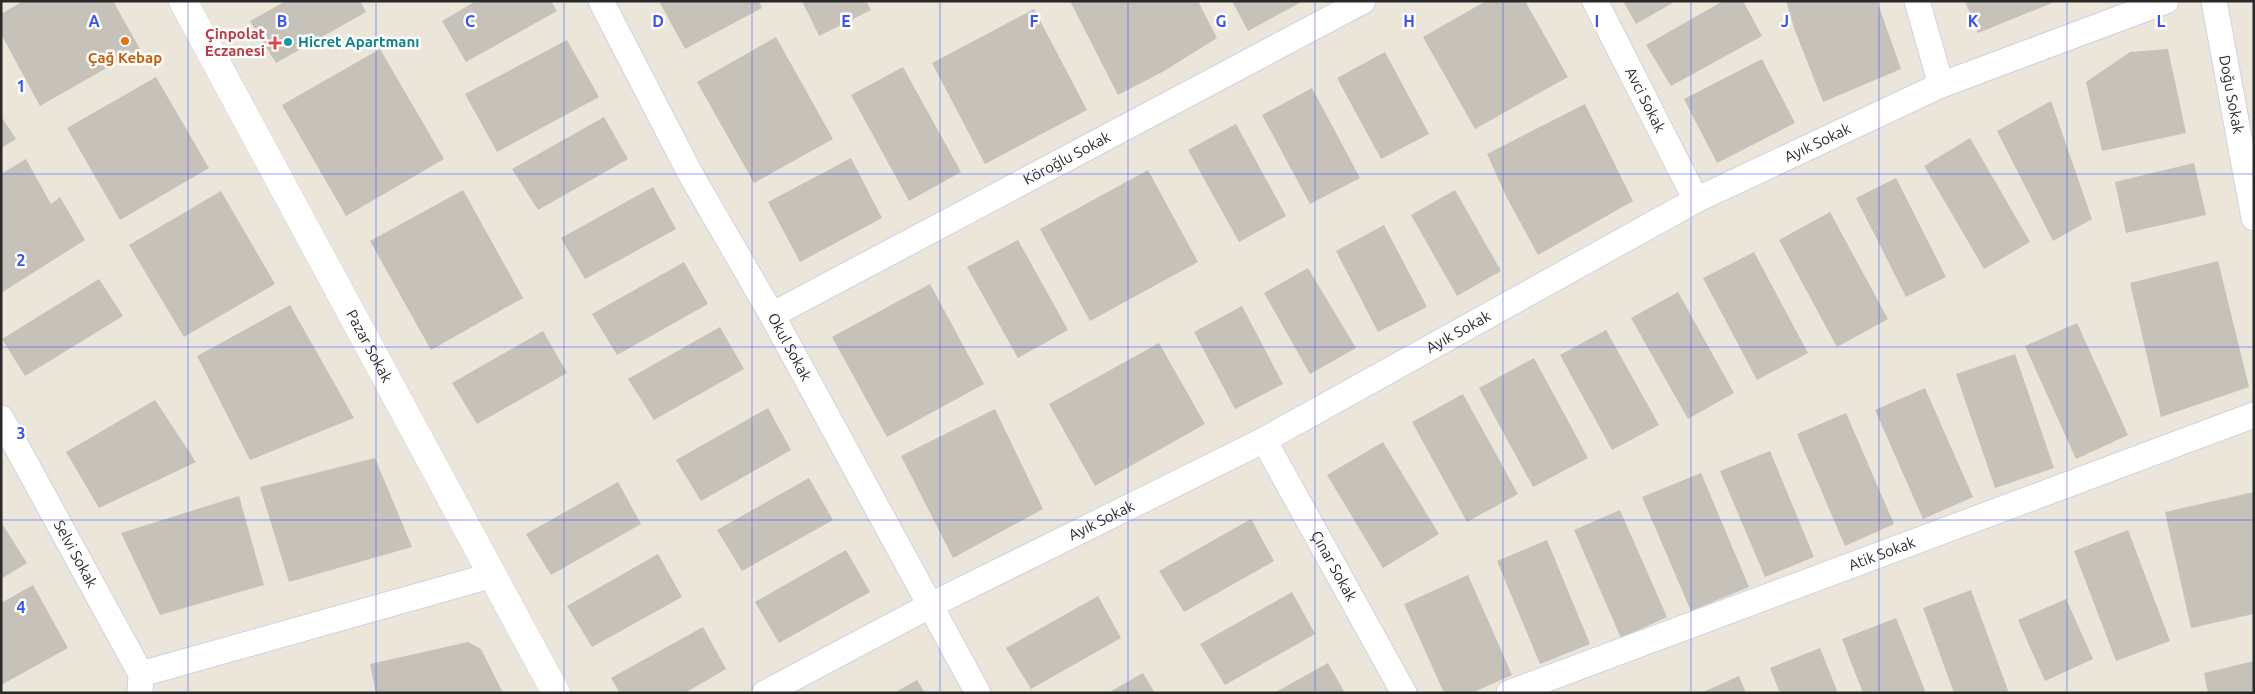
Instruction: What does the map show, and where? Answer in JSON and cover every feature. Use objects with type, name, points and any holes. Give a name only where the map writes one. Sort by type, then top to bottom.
[{"type":"street","name":"Pazar Sokak","points":[[183,1],[556,693]]},
{"type":"street","name":"Okul Sokak","points":[[601,1],[690,174],[772,316],[978,693]]},
{"type":"street","name":"Köroğlu Sokak","points":[[772,316],[1363,1]]},
{"type":"street","name":"Avci Sokak","points":[[1595,1],[1696,200]]},
{"type":"street","points":[[1917,1],[1941,85]]},
{"type":"street","name":"Ayık Sokak","points":[[765,693],[932,606],[1264,440],[1696,200],[1941,85],[2166,1]]},
{"type":"street","name":"Doğu Sokak","points":[[2214,1],[2254,218]]},
{"type":"street","name":"Atik Sokak","points":[[1509,693],[2254,415]]},
{"type":"street","name":"Selvi Sokak","points":[[1,418],[140,684]]},
{"type":"street","name":"Çınar Sokak","points":[[1264,440],[1404,693]]},
{"type":"street","points":[[140,684],[493,575]]},
{"type":"building","points":[[23,1],[113,1],[140,49],[40,106],[1,34],[1,14]]},
{"type":"building","name":"Hicret Apartmanı","points":[[286,1],[360,1],[366,12],[276,63],[250,21]]},
{"type":"building","points":[[476,1],[551,1],[557,11],[466,62],[442,21]]},
{"type":"building","points":[[659,1],[759,1],[762,8],[685,49]]},
{"type":"building","points":[[802,1],[866,1],[871,10],[819,36]]},
{"type":"building","points":[[1070,1],[1198,1],[1217,38],[1164,71],[1118,95]]},
{"type":"building","points":[[1232,1],[1303,1],[1248,31]]},
{"type":"building","points":[[1486,1],[1525,1],[1568,77],[1475,129],[1423,37]]},
{"type":"building","points":[[1623,1],[1676,1],[1636,24]]},
{"type":"building","points":[[1723,1],[1743,1],[1762,36],[1671,86],[1646,45]]},
{"type":"building","points":[[1786,1],[1877,1],[1901,69],[1823,102],[1794,28]]},
{"type":"building","points":[[1965,1],[2057,1],[1978,33]]},
{"type":"building","points":[[1034,9],[1087,110],[985,164],[932,63]]},
{"type":"building","points":[[776,37],[833,139],[754,183],[697,82]]},
{"type":"building","points":[[567,40],[599,97],[497,152],[465,94]]},
{"type":"building","points":[[380,49],[444,159],[346,216],[282,105]]},
{"type":"building","points":[[2168,49],[2186,133],[2102,151],[2086,82],[2130,52]]},
{"type":"building","points":[[1385,52],[1429,134],[1381,159],[1337,78]]},
{"type":"building","points":[[1762,59],[1795,123],[1717,163],[1684,99]]},
{"type":"building","points":[[903,67],[961,172],[909,201],[851,95]]},
{"type":"building","points":[[156,77],[209,168],[120,220],[67,128]]},
{"type":"building","points":[[1312,88],[1360,178],[1310,204],[1262,115]]},
{"type":"building","points":[[2051,101],[2092,219],[2053,241],[1997,131]]},
{"type":"building","points":[[1585,104],[1633,201],[1538,255],[1507,198],[1487,154]]},
{"type":"building","points":[[1,116],[16,139],[1,148]]},
{"type":"building","points":[[604,117],[628,159],[538,210],[512,169]]},
{"type":"building","points":[[1236,124],[1286,216],[1239,242],[1188,150]]},
{"type":"building","points":[[1970,138],[2030,242],[1984,269],[1924,166]]},
{"type":"building","points":[[851,158],[882,218],[800,262],[768,202]]},
{"type":"building","points":[[26,159],[51,204],[60,197],[85,240],[1,293],[1,174]]},
{"type":"building","points":[[2194,163],[2206,215],[2126,233],[2115,182]]},
{"type":"building","points":[[1148,170],[1198,262],[1090,321],[1040,229]]},
{"type":"building","points":[[1896,178],[1946,277],[1906,297],[1856,198]]},
{"type":"building","points":[[653,187],[676,229],[585,279],[561,238]]},
{"type":"building","points":[[463,190],[523,298],[431,350],[370,241]]},
{"type":"building","points":[[1455,190],[1501,271],[1457,296],[1411,215]]},
{"type":"building","points":[[221,191],[275,284],[184,337],[129,245]]},
{"type":"building","points":[[1830,212],[1888,319],[1837,347],[1779,240]]},
{"type":"building","points":[[1384,225],[1427,307],[1378,332],[1336,251]]},
{"type":"building","points":[[1018,240],[1068,330],[1018,358],[967,267]]},
{"type":"building","points":[[1754,252],[1808,353],[1757,380],[1703,278]]},
{"type":"building","points":[[2218,261],[2249,387],[2161,417],[2130,283]]},
{"type":"building","points":[[684,262],[708,304],[617,355],[592,314]]},
{"type":"building","points":[[1308,268],[1356,348],[1310,374],[1264,293]]},
{"type":"building","points":[[99,279],[123,316],[25,376],[2,339]]},
{"type":"building","points":[[930,284],[984,384],[887,437],[832,337]]},
{"type":"building","points":[[1678,292],[1734,393],[1688,419],[1631,318]]},
{"type":"building","points":[[290,305],[354,418],[250,460],[197,356]]},
{"type":"building","points":[[1242,306],[1283,384],[1235,409],[1194,332]]},
{"type":"building","points":[[2077,323],[2128,435],[2076,459],[2025,346]]},
{"type":"building","points":[[720,327],[744,369],[654,420],[628,379]]},
{"type":"building","points":[[1606,330],[1659,425],[1612,450],[1560,355]]},
{"type":"building","points":[[543,331],[567,373],[477,424],[452,383]]},
{"type":"building","points":[[1159,343],[1205,424],[1095,486],[1049,404]]},
{"type":"building","points":[[2015,354],[2054,468],[1995,488],[1956,374]]},
{"type":"building","points":[[1534,358],[1588,458],[1533,487],[1479,388]]},
{"type":"building","points":[[1925,388],[1973,497],[1923,519],[1875,410]]},
{"type":"building","points":[[1463,394],[1518,494],[1467,522],[1412,422]]},
{"type":"building","points":[[155,400],[196,462],[99,508],[66,452]]},
{"type":"building","points":[[768,408],[791,450],[701,501],[676,460]]},
{"type":"building","points":[[995,409],[1043,509],[953,558],[901,456]]},
{"type":"building","points":[[1846,413],[1894,524],[1845,546],[1797,434]]},
{"type":"building","points":[[1383,442],[1439,534],[1383,568],[1327,475]]},
{"type":"building","points":[[1770,451],[1814,557],[1765,577],[1720,471]]},
{"type":"building","points":[[375,458],[412,547],[289,582],[260,487]]},
{"type":"building","points":[[1701,473],[1749,587],[1691,611],[1642,497]]},
{"type":"building","points":[[809,478],[833,520],[742,571],[717,530]]},
{"type":"building","points":[[618,482],[641,524],[551,575],[526,534]]},
{"type":"building","points":[[2254,492],[2254,614],[2191,628],[2165,512]]},
{"type":"building","points":[[239,496],[264,585],[160,615],[121,533]]},
{"type":"building","points":[[1620,510],[1667,617],[1621,638],[1574,530]]},
{"type":"building","points":[[1251,519],[1274,561],[1184,612],[1159,571]]},
{"type":"building","points":[[1,522],[27,563],[1,579]]},
{"type":"building","points":[[2128,530],[2170,641],[2116,661],[2074,551]]},
{"type":"building","points":[[1547,540],[1590,644],[1540,664],[1497,561]]},
{"type":"building","points":[[846,550],[870,592],[779,643],[755,602]]},
{"type":"building","points":[[658,554],[682,597],[592,647],[567,606]]},
{"type":"building","points":[[1468,575],[1512,675],[1472,693],[1444,693],[1404,604]]},
{"type":"building","points":[[33,585],[68,648],[1,685],[1,603]]},
{"type":"building","points":[[1971,590],[2009,693],[1954,693],[1923,608]]},
{"type":"building","points":[[1292,592],[1315,634],[1225,685],[1200,644]]},
{"type":"building","points":[[1098,596],[1121,638],[1031,689],[1006,648]]},
{"type":"building","points":[[2066,599],[2093,659],[2045,681],[2018,620]]},
{"type":"building","points":[[1896,618],[1926,693],[1863,693],[1842,639]]},
{"type":"building","points":[[703,627],[726,669],[685,693],[620,693],[611,678]]},
{"type":"building","points":[[468,642],[481,649],[503,693],[376,693],[370,664]]},
{"type":"building","points":[[1820,648],[1838,693],[1780,693],[1770,668]]},
{"type":"building","points":[[2254,661],[2254,693],[2208,693],[2204,673]]},
{"type":"building","points":[[1328,663],[1345,693],[1274,693]]},
{"type":"building","points":[[1143,673],[1155,693],[1108,693]]},
{"type":"building","points":[[1739,676],[1746,693],[1701,693]]},
{"type":"building","points":[[917,680],[925,693],[894,693]]},
{"type":"place","name":"Çağ Kebap","points":[[125,41]]},
{"type":"place","name":"Hicret Apartmanı","points":[[288,42]]},
{"type":"place","name":"Çinpolat Eczanesi","points":[[275,43]]}]
